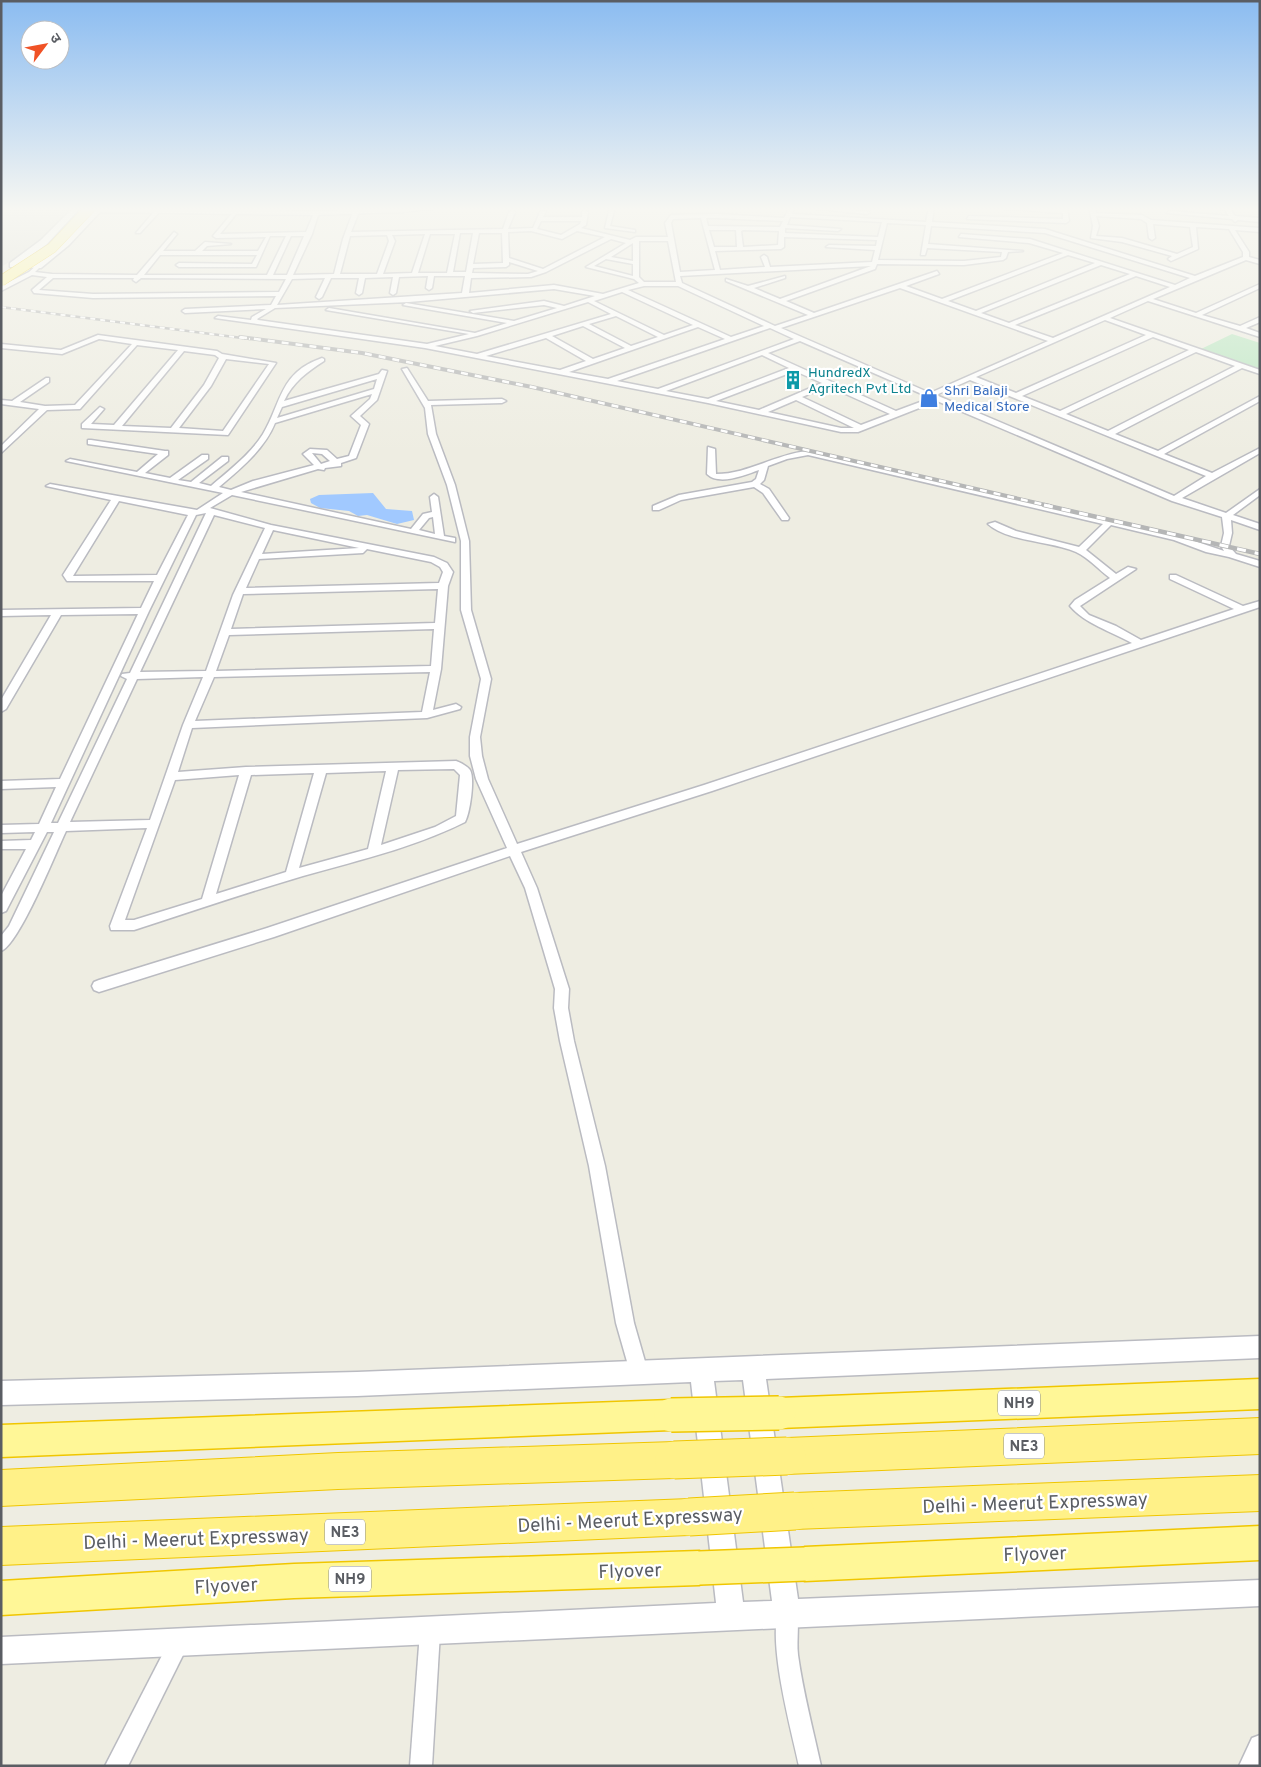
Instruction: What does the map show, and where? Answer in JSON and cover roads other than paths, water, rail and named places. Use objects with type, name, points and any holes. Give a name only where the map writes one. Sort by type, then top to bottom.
[{"type":"highway","name":"NH9","points":[[1,1441],[1260,1394]]},
{"type":"highway","name":"NE3","points":[[1,1488],[338,1471],[787,1456],[1260,1436]]},
{"type":"highway","name":"Delhi - Meerut Expressway","points":[[1,1546],[795,1511],[1260,1493]]},
{"type":"highway","name":"Flyover","points":[[1,1598],[294,1581],[699,1568],[1260,1543]]},
{"type":"street","points":[[36,289],[34,291],[87,296],[120,296],[156,292],[281,294]]},
{"type":"street","points":[[87,296],[93,289]]},
{"type":"street","points":[[120,296],[126,289]]},
{"type":"street","points":[[254,322],[254,318],[272,308],[283,289]]},
{"type":"street","points":[[319,297],[323,289]]},
{"type":"street","points":[[465,296],[467,289]]},
{"type":"street","points":[[185,311],[391,301],[530,289]]},
{"type":"street","points":[[568,289],[604,296]]},
{"type":"street","points":[[690,289],[934,397],[1175,499],[1258,525]]},
{"type":"street","points":[[752,289],[815,315]]},
{"type":"street","points":[[780,300],[812,289]]},
{"type":"street","points":[[606,382],[730,339],[815,315],[886,289]]},
{"type":"street","points":[[910,289],[1052,340]]},
{"type":"street","points":[[942,301],[972,289]]},
{"type":"street","points":[[975,313],[1034,289]]},
{"type":"street","points":[[1009,325],[1098,289]]},
{"type":"street","points":[[218,318],[425,346],[473,357],[708,401],[849,431],[898,415],[970,377],[1170,289]]},
{"type":"street","points":[[1196,316],[1253,289]]},
{"type":"street","points":[[425,346],[477,334],[623,290],[730,339]]},
{"type":"street","points":[[1147,299],[1260,336]]},
{"type":"street","points":[[588,300],[664,337]]},
{"type":"street","points":[[391,301],[514,322]]},
{"type":"street","points":[[454,313],[544,303],[564,307]]},
{"type":"street","points":[[318,305],[328,310],[477,334]]},
{"type":"street","points":[[473,357],[616,314]]},
{"type":"street","points":[[1105,318],[1260,372]]},
{"type":"street","points":[[1240,329],[1260,319]]},
{"type":"street","points":[[583,324],[630,348]]},
{"type":"street","points":[[558,373],[698,325]]},
{"type":"street","points":[[546,335],[591,361]]},
{"type":"street","points":[[1015,396],[1151,335]]},
{"type":"street","points":[[1,346],[62,352],[98,337],[124,339],[135,343],[183,348],[273,363],[225,433],[85,426],[100,409],[77,407],[45,408],[1,402]]},
{"type":"street","points":[[659,392],[800,339]]},
{"type":"street","points":[[77,407],[135,343]]},
{"type":"street","points":[[116,428],[183,348]]},
{"type":"street","points":[[1060,414],[1194,350]]},
{"type":"street","points":[[762,353],[898,415]]},
{"type":"street","points":[[173,430],[207,386],[223,358],[222,356]]},
{"type":"street","points":[[212,489],[249,455],[266,435],[274,421],[286,389],[302,372],[322,360]]},
{"type":"street","points":[[1108,434],[1240,366]]},
{"type":"street","points":[[708,401],[795,368]]},
{"type":"street","points":[[404,369],[429,408],[432,434],[451,485],[465,541],[466,610],[486,679],[475,737],[476,756],[482,779],[531,888],[562,988],[561,1008],[567,1041],[597,1166],[625,1323],[640,1372]]},
{"type":"street","points":[[1,908],[35,844],[159,578],[202,512],[229,493],[256,483],[338,464],[352,458],[365,424],[352,415],[370,404],[378,390],[383,373],[280,405]]},
{"type":"street","points":[[970,377],[1212,476]]},
{"type":"street","points":[[13,404],[46,380]]},
{"type":"street","points":[[761,412],[828,383]]},
{"type":"street","points":[[274,421],[378,390]]},
{"type":"street","points":[[796,397],[861,428]]},
{"type":"street","points":[[1158,454],[1260,398]]},
{"type":"street","points":[[426,403],[502,401]]},
{"type":"street","points":[[335,402],[342,408]]},
{"type":"street","points":[[1,451],[45,408]]},
{"type":"street","points":[[91,442],[165,453],[139,474]]},
{"type":"street","points":[[711,449],[710,474],[714,476],[720,477],[764,466],[796,454],[808,453],[1176,538],[1196,543],[1214,552],[1229,554],[1260,564]]},
{"type":"street","points":[[1175,499],[1260,450]]},
{"type":"street","points":[[321,468],[307,454],[310,451],[324,452],[338,464]]},
{"type":"street","points":[[172,481],[205,457]]},
{"type":"street","points":[[193,484],[225,459]]},
{"type":"street","points":[[70,461],[193,484],[452,540]]},
{"type":"street","points":[[656,508],[679,498],[755,484],[760,480],[764,466]]},
{"type":"street","points":[[755,484],[766,491],[785,518]]},
{"type":"street","points":[[50,486],[116,499],[202,512],[434,560],[444,565],[448,572],[443,586],[436,669],[427,715]]},
{"type":"street","points":[[1226,516],[1260,491]]},
{"type":"street","points":[[434,497],[440,537]]},
{"type":"street","points":[[116,499],[68,575],[70,579],[159,578]]},
{"type":"street","points":[[1,946],[14,929],[132,676],[202,512]]},
{"type":"street","points":[[414,531],[426,516],[437,514]]},
{"type":"street","points":[[1226,516],[1228,532],[1225,546],[1229,554]]},
{"type":"street","points":[[1080,551],[1109,523]]},
{"type":"street","points":[[992,524],[1008,533],[1052,541],[1080,551],[1116,578]]},
{"type":"street","points":[[171,776],[322,768],[456,765],[462,768],[466,775],[464,811],[461,819],[455,824],[373,852],[291,875],[134,925],[116,926],[155,824],[171,776],[188,725],[210,674],[240,590],[270,527]]},
{"type":"street","points":[[256,557],[381,550]]},
{"type":"street","points":[[1131,569],[1075,606],[1086,617],[1107,625],[1140,644]]},
{"type":"street","points":[[1173,577],[1243,610]]},
{"type":"street","points":[[240,590],[443,586]]},
{"type":"street","points":[[98,986],[269,933],[514,850],[708,788],[1260,604]]},
{"type":"street","points":[[1,613],[144,611]]},
{"type":"street","points":[[1,709],[58,612]]},
{"type":"street","points":[[225,632],[439,626]]},
{"type":"street","points":[[113,676],[436,669]]},
{"type":"street","points":[[188,725],[427,715],[456,707]]},
{"type":"street","points":[[373,852],[393,766]]},
{"type":"street","points":[[291,875],[322,768]]},
{"type":"street","points":[[207,902],[246,771]]},
{"type":"street","points":[[1,785],[63,783]]},
{"type":"street","points":[[1,829],[155,824]]},
{"type":"street","points":[[1,845],[35,844]]},
{"type":"street","points":[[1,1393],[357,1384],[1260,1347]]},
{"type":"street","points":[[753,1368],[787,1612],[787,1652],[810,1766]]},
{"type":"street","points":[[701,1370],[731,1615]]},
{"type":"street","points":[[1,1651],[430,1632],[787,1612],[1260,1593]]},
{"type":"street","points":[[421,1766],[430,1632]]},
{"type":"street","points":[[116,1766],[179,1643]]},
{"type":"street","points":[[1250,1766],[1260,1746]]},
{"type":"water","points":[[373,493],[386,509],[412,511],[414,520],[397,524],[367,515],[358,516],[349,511],[320,508],[311,503],[310,499],[319,495]]},
{"type":"railway","points":[[1,307],[250,339]]},
{"type":"railway","points":[[240,337],[362,353],[532,387],[1050,506]]},
{"type":"railway","points":[[1044,505],[1260,554]]},
{"type":"place","name":"HundredX Agritech Pvt Ltd","points":[[793,380]]},
{"type":"place","name":"Shri Balaji Medical Store","points":[[929,398]]}]
